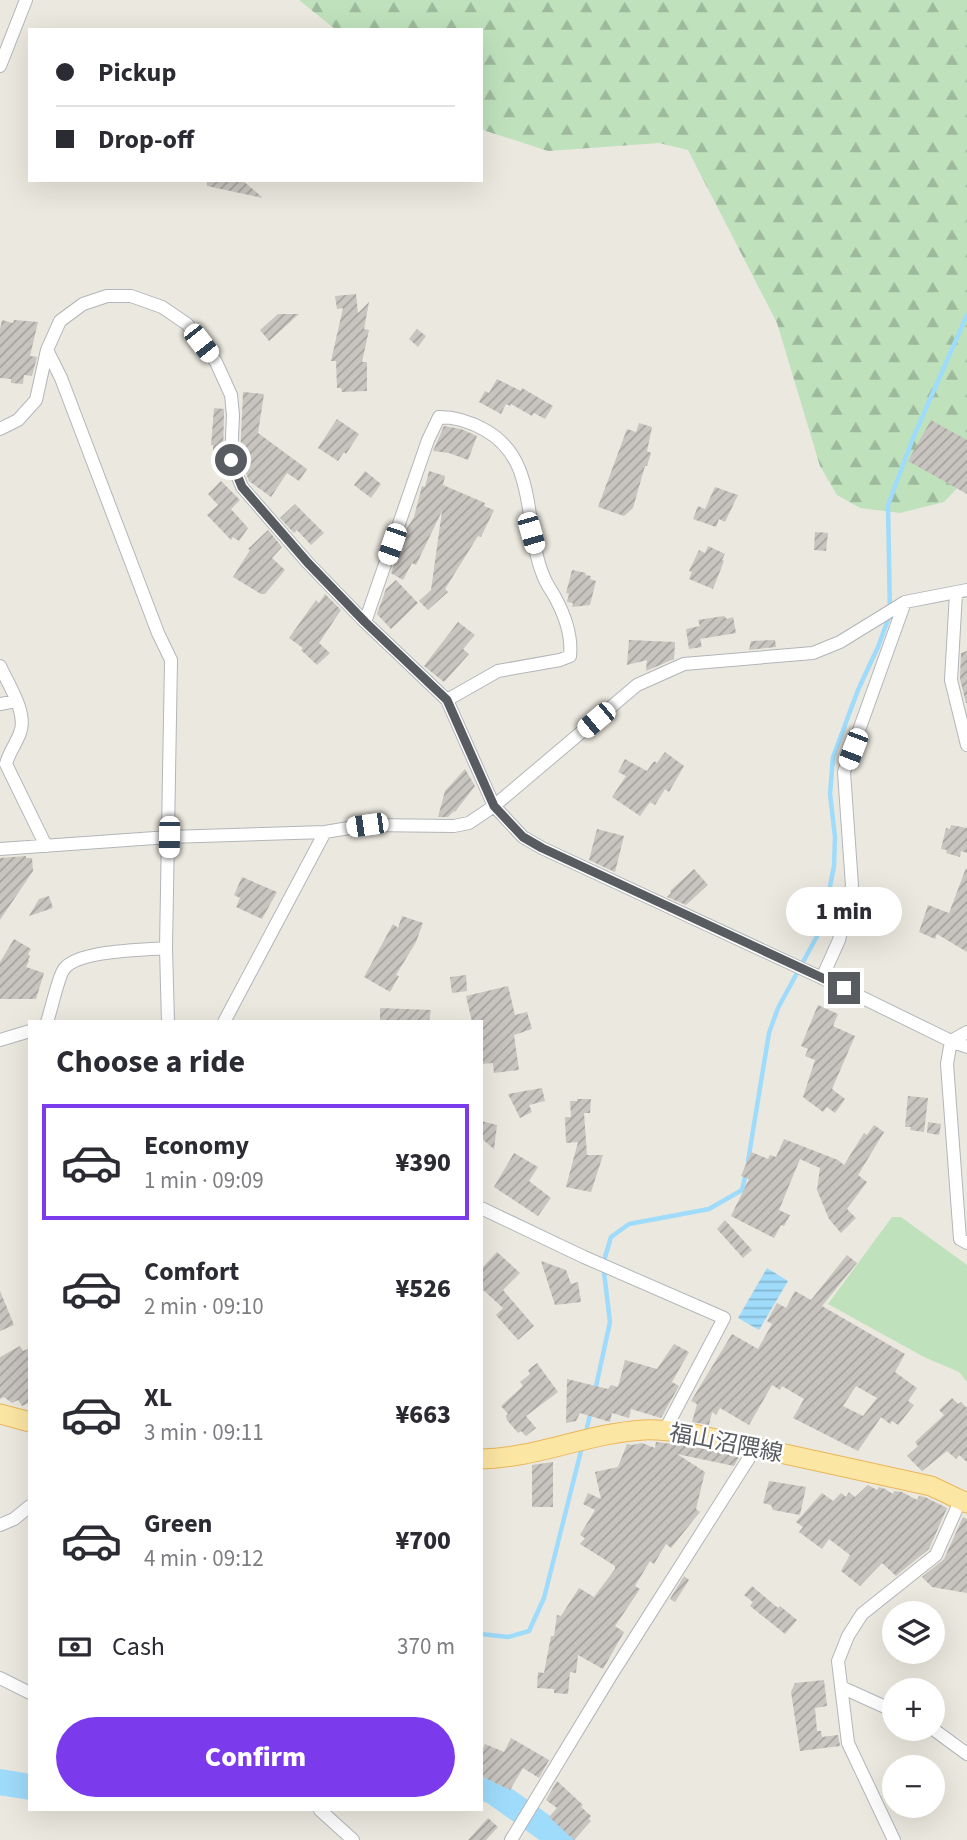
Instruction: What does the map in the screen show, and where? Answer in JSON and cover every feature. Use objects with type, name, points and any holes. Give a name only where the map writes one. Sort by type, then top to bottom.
[{"type":"main road","points":[[0,1414],[28,1421]]},
{"type":"main road","name":"福山沼隈線","points":[[483,1459],[508,1458],[622,1433],[665,1430],[756,1447],[930,1486],[964,1501]]},
{"type":"street","points":[[0,66],[26,0]]},
{"type":"street","points":[[0,429],[18,420],[36,400],[47,350],[60,321],[83,304],[107,296],[131,296],[162,307],[187,324],[216,362],[231,395],[231,460],[242,487],[308,563],[447,700],[494,806],[523,837],[951,1041],[967,1046]]},
{"type":"street","points":[[47,350],[61,378],[158,634],[171,660],[166,948],[168,1020]]},
{"type":"street","points":[[365,622],[428,440],[439,417],[473,423],[492,434],[506,446],[518,463],[526,487],[531,533],[543,577],[557,600],[572,642],[570,656],[498,671],[447,700]]},
{"type":"street","points":[[0,849],[169,837],[325,832],[367,825],[454,826],[468,823],[494,806],[637,685],[659,673],[684,664],[813,653],[840,642],[905,602],[961,591],[951,680],[967,745]]},
{"type":"street","points":[[822,978],[839,940],[852,886],[844,772],[905,602]]},
{"type":"street","points":[[0,666],[22,717],[21,732],[6,764],[46,846]]},
{"type":"street","points":[[0,704],[16,701]]},
{"type":"street","points":[[225,1020],[325,832]]},
{"type":"street","points":[[48,1020],[63,969],[72,962],[99,953],[166,948]]},
{"type":"street","points":[[0,1040],[28,1032]]},
{"type":"street","points":[[951,1041],[967,1032]]},
{"type":"street","points":[[951,1041],[947,1064],[960,1239],[967,1243]]},
{"type":"street","points":[[483,1209],[584,1257],[724,1318],[665,1430]]},
{"type":"street","points":[[511,1840],[610,1676],[756,1447]]},
{"type":"street","points":[[894,1840],[848,1743],[838,1661],[848,1636],[862,1614],[936,1555],[964,1501]]},
{"type":"street","points":[[0,1525],[28,1508]]},
{"type":"street","points":[[0,1678],[28,1692]]},
{"type":"street","points":[[841,1687],[882,1706]]},
{"type":"street","points":[[945,1738],[967,1754]]},
{"type":"street","points":[[321,1811],[353,1840]]},
{"type":"green space","points":[[299,0],[967,0],[967,467],[964,481],[944,502],[900,513],[860,508],[837,495],[820,466],[777,323],[688,150],[659,143],[548,151],[483,130],[483,28],[334,28]]},
{"type":"green space","points":[[892,1217],[901,1217],[967,1265],[967,1382],[959,1372],[924,1357],[828,1304]]},
{"type":"water","points":[[767,1268],[788,1281],[759,1330],[738,1318]]},
{"type":"building","points":[[207,182],[244,182],[263,198],[207,186]]},
{"type":"building","points":[[356,294],[358,313],[369,302],[364,329],[369,330],[362,362],[367,362],[367,391],[342,392],[341,388],[337,388],[336,361],[331,361],[343,308],[337,309],[335,296]]},
{"type":"building","points":[[278,314],[299,314],[269,341],[260,330]]},
{"type":"building","points":[[2,320],[13,323],[14,320],[38,322],[30,356],[37,357],[32,376],[24,375],[23,384],[0,378]]},
{"type":"building","points":[[417,329],[426,336],[418,347],[409,339]]},
{"type":"building","points":[[497,379],[521,391],[522,388],[553,406],[545,419],[534,413],[532,416],[511,404],[506,404],[501,414],[479,402],[485,391],[489,393]]},
{"type":"building","points":[[243,392],[264,394],[258,433],[307,469],[299,481],[287,473],[271,497],[249,481],[240,458]]},
{"type":"building","points":[[214,408],[224,409],[223,462],[213,455],[211,445]]},
{"type":"building","points":[[337,419],[359,434],[338,461],[318,448]]},
{"type":"building","points":[[931,420],[967,440],[967,494],[908,461]]},
{"type":"building","points":[[639,423],[652,427],[647,451],[651,453],[633,508],[624,516],[598,507],[627,429],[636,432]]},
{"type":"building","points":[[444,426],[477,436],[468,460],[433,451]]},
{"type":"building","points":[[365,471],[381,484],[371,498],[354,485]]},
{"type":"building","points":[[429,471],[445,476],[443,485],[485,503],[484,506],[494,510],[481,537],[478,536],[445,589],[448,592],[428,610],[419,601],[431,590],[442,511],[416,565],[412,563],[403,580],[391,573]]},
{"type":"building","points":[[221,481],[240,500],[231,509],[248,528],[239,541],[233,537],[231,540],[207,515],[218,505],[208,494]]},
{"type":"building","points":[[715,487],[738,495],[725,522],[719,519],[716,527],[693,519],[698,506],[705,509]]},
{"type":"building","points":[[295,504],[324,533],[311,545],[297,530],[294,533],[280,518]]},
{"type":"building","points":[[268,530],[282,547],[272,558],[285,570],[265,594],[261,594],[233,577],[250,550],[248,549]]},
{"type":"building","points":[[815,532],[828,533],[826,551],[814,550]]},
{"type":"building","points":[[708,546],[725,554],[713,589],[689,579],[692,572],[689,571],[699,550],[705,553]]},
{"type":"building","points":[[572,570],[586,573],[585,575],[591,576],[590,579],[596,581],[590,605],[572,607],[573,603],[567,602],[569,594],[566,593]]},
{"type":"building","points":[[396,580],[418,603],[391,629],[377,614],[386,589]]},
{"type":"building","points":[[325,594],[341,610],[319,643],[330,653],[317,665],[301,650],[303,648],[289,638],[316,600],[319,603]]},
{"type":"building","points":[[724,616],[727,619],[733,617],[736,633],[700,639],[702,647],[689,649],[686,629],[700,626],[698,620]]},
{"type":"building","points":[[458,622],[475,635],[463,649],[469,654],[444,682],[424,666]]},
{"type":"building","points":[[629,640],[675,642],[674,659],[646,671],[647,660],[627,665]]},
{"type":"building","points":[[775,640],[776,647],[749,650],[751,641]]},
{"type":"building","points":[[967,651],[966,703],[960,679],[961,653]]},
{"type":"building","points":[[665,752],[684,766],[669,792],[665,789],[655,805],[650,802],[640,816],[612,797],[626,776],[618,772],[625,759],[647,771]]},
{"type":"building","points":[[465,769],[475,786],[455,812],[448,817],[438,817],[445,791]]},
{"type":"building","points":[[951,825],[967,828],[967,853],[961,851],[960,857],[941,849],[946,828],[950,829]]},
{"type":"building","points":[[597,829],[624,836],[615,872],[619,874],[589,860]]},
{"type":"building","points":[[0,858],[32,858],[33,871],[0,920]]},
{"type":"building","points":[[966,868],[967,952],[937,934],[935,939],[919,932],[928,905],[949,913]]},
{"type":"building","points":[[694,869],[708,885],[686,905],[667,897],[670,891]]},
{"type":"building","points":[[242,877],[277,892],[262,919],[236,907],[240,898],[234,895]]},
{"type":"building","points":[[49,896],[53,908],[29,916],[39,899]]},
{"type":"building","points":[[402,916],[423,923],[390,992],[364,977],[393,924],[398,928]]},
{"type":"building","points":[[14,939],[31,949],[26,967],[44,973],[36,999],[0,999],[0,962]]},
{"type":"building","points":[[466,975],[467,991],[452,993],[450,977]]},
{"type":"building","points":[[508,986],[515,1015],[527,1012],[532,1029],[514,1035],[519,1070],[494,1073],[493,1063],[483,1064],[483,1020],[472,1020],[466,996]]},
{"type":"building","points":[[818,1005],[838,1014],[833,1026],[855,1036],[832,1089],[845,1099],[835,1113],[827,1107],[823,1112],[803,1097],[815,1060],[805,1056],[808,1049],[801,1046]]},
{"type":"building","points":[[380,1008],[431,1010],[429,1020],[380,1020]]},
{"type":"building","points":[[542,1088],[545,1101],[529,1105],[532,1112],[520,1118],[508,1094]]},
{"type":"building","points":[[908,1096],[928,1098],[924,1132],[905,1127]]},
{"type":"building","points":[[591,1099],[590,1113],[584,1113],[587,1155],[603,1155],[591,1192],[566,1187],[578,1142],[566,1143],[565,1117],[571,1117],[570,1101]]},
{"type":"building","points":[[483,1122],[497,1125],[494,1149],[483,1140]]},
{"type":"building","points":[[928,1122],[941,1124],[939,1135],[927,1133]]},
{"type":"building","points":[[874,1125],[884,1132],[858,1175],[867,1182],[847,1209],[856,1218],[841,1233],[829,1219],[817,1190],[820,1168],[800,1159],[779,1210],[790,1215],[774,1238],[731,1216],[749,1179],[741,1176],[751,1152],[768,1159],[770,1155],[776,1157],[784,1139],[838,1160],[844,1165],[864,1133],[867,1135]]},
{"type":"building","points":[[514,1153],[538,1167],[529,1181],[551,1198],[538,1216],[494,1187]]},
{"type":"building","points":[[725,1220],[752,1250],[743,1258],[717,1229]]},
{"type":"building","points":[[497,1252],[520,1273],[503,1290],[534,1326],[518,1340],[496,1315],[503,1308],[483,1290],[483,1267]]},
{"type":"building","points":[[847,1255],[857,1263],[822,1306],[905,1354],[895,1372],[917,1388],[908,1401],[914,1405],[898,1425],[892,1421],[890,1424],[881,1417],[858,1451],[793,1418],[804,1399],[782,1386],[780,1390],[772,1385],[749,1425],[720,1408],[716,1415],[712,1412],[709,1425],[692,1422],[697,1404],[691,1401],[732,1334],[758,1349],[772,1324],[767,1321],[777,1303],[786,1308],[795,1291],[811,1300]],"holes":[[[856,1386],[877,1398],[863,1416],[843,1406]]]},
{"type":"building","points":[[541,1261],[566,1270],[571,1284],[578,1282],[581,1302],[555,1305]]},
{"type":"building","points":[[0,1291],[14,1325],[0,1331]]},
{"type":"building","points":[[674,1344],[689,1352],[672,1382],[679,1386],[661,1418],[631,1409],[629,1418],[612,1413],[610,1422],[580,1413],[576,1421],[566,1423],[567,1379],[608,1389],[611,1385],[618,1387],[625,1360],[657,1369]]},
{"type":"building","points":[[20,1346],[23,1351],[28,1349],[28,1403],[22,1406],[18,1400],[12,1403],[4,1397],[0,1399],[0,1357]]},
{"type":"building","points":[[537,1363],[558,1392],[526,1416],[536,1428],[526,1436],[521,1431],[518,1433],[507,1420],[508,1414],[501,1406],[523,1386],[520,1382],[530,1374],[528,1370]]},
{"type":"building","points":[[952,1398],[967,1408],[967,1462],[959,1455],[956,1459],[947,1451],[922,1471],[907,1456],[918,1446],[915,1442],[944,1415],[939,1410]]},
{"type":"building","points":[[656,1442],[691,1446],[739,1457],[734,1466],[677,1454],[705,1472],[696,1509],[700,1512],[671,1548],[666,1544],[654,1564],[650,1561],[635,1586],[640,1589],[615,1626],[624,1632],[603,1669],[578,1655],[576,1673],[570,1672],[568,1694],[554,1693],[554,1689],[537,1688],[538,1672],[544,1673],[557,1615],[561,1616],[579,1588],[594,1597],[615,1569],[615,1566],[580,1544],[585,1538],[580,1535],[595,1510],[583,1504],[588,1493],[601,1499],[595,1472],[618,1467],[627,1444],[642,1443],[655,1448]]},
{"type":"building","points":[[553,1462],[553,1507],[532,1507],[532,1465]]},
{"type":"building","points":[[769,1481],[806,1487],[800,1515],[773,1510],[771,1505],[763,1503]]},
{"type":"building","points":[[868,1485],[893,1494],[894,1491],[902,1492],[917,1500],[919,1496],[925,1497],[947,1508],[929,1549],[896,1576],[882,1563],[860,1586],[841,1571],[850,1555],[829,1539],[822,1549],[799,1532],[803,1527],[796,1522],[822,1493],[833,1501],[841,1493],[846,1497],[849,1492],[855,1497]]},
{"type":"building","points":[[963,1517],[967,1519],[967,1593],[932,1587],[922,1577],[944,1559]]},
{"type":"building","points":[[684,1576],[689,1580],[675,1602],[670,1599]]},
{"type":"building","points":[[752,1586],[797,1620],[785,1634],[750,1606],[753,1602],[744,1595]]},
{"type":"building","points":[[824,1680],[827,1706],[815,1708],[817,1731],[821,1731],[822,1737],[838,1735],[840,1746],[800,1751],[791,1692],[795,1683]]},
{"type":"building","points":[[511,1738],[549,1760],[539,1778],[523,1768],[510,1790],[483,1777],[485,1744],[504,1752]]},
{"type":"building","points":[[557,1781],[591,1816],[591,1821],[574,1840],[549,1817],[557,1808],[546,1800]]},
{"type":"building","points":[[488,1818],[498,1827],[486,1840],[468,1840]]},
{"type":"waterway","points":[[748,1161],[769,1033],[778,1008],[822,927],[834,866],[835,837],[830,794],[833,757],[890,614],[888,505],[913,438],[967,315]]},
{"type":"waterway","points":[[595,1391],[610,1322],[603,1264],[611,1237],[629,1224],[709,1209],[742,1190],[746,1173]]},
{"type":"waterway","points":[[586,1432],[591,1410]]},
{"type":"waterway","points":[[483,1634],[508,1637],[529,1631],[544,1598],[582,1447]]},
{"type":"waterway","points":[[0,1782],[28,1787]]},
{"type":"waterway","points":[[483,1787],[562,1840]]},
{"type":"route","points":[[231,460],[242,487],[308,563],[447,700],[494,806],[523,837],[844,988]]}]
